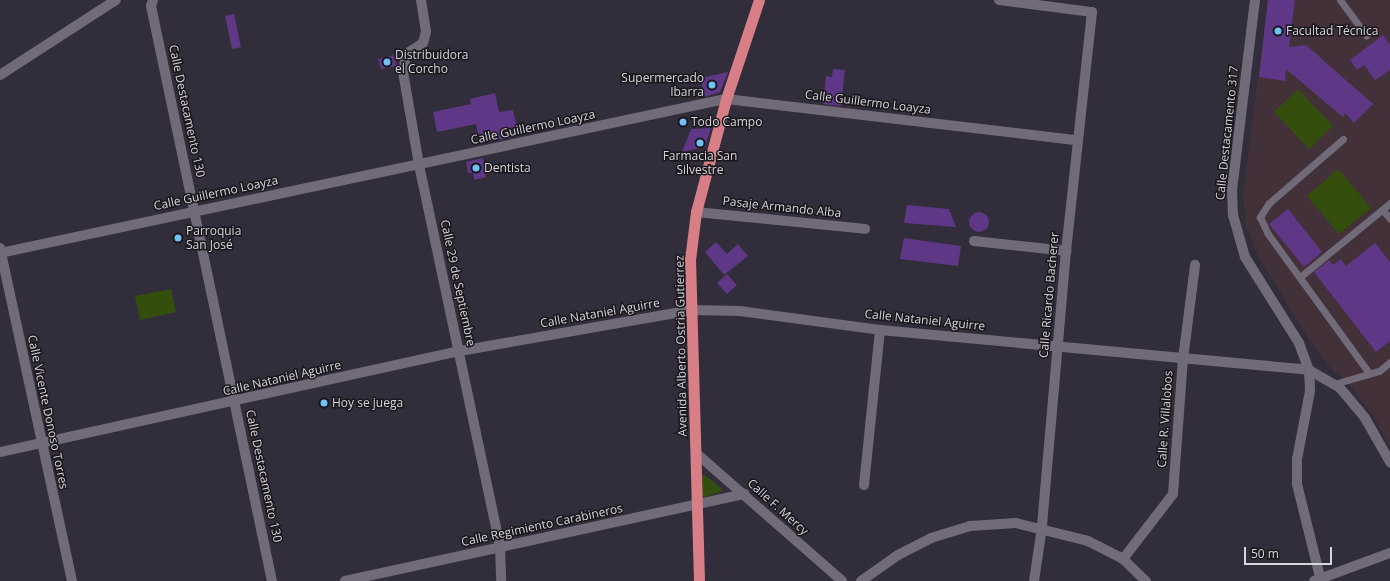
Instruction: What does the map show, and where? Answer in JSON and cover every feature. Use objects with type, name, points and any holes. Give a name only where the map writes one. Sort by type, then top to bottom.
[{"type":"highway","name":"Avenida Alberto Ostria Gutierrez","points":[[699,581],[690,260],[696,212],[726,98],[759,0]]},
{"type":"street","points":[[0,74],[116,0]]},
{"type":"street","name":"Calle Destacamento 130","points":[[153,0],[151,6],[196,210],[272,581]]},
{"type":"street","name":"Calle 29 de Septiembre","points":[[421,0],[426,32],[423,43],[406,54],[403,60],[419,165],[460,351],[500,546],[501,581]]},
{"type":"street","name":"Calle Ricardo Bacherer","points":[[999,0],[1092,12],[1066,251],[1042,527],[1034,581]]},
{"type":"street","name":"Calle Destacamento 317","points":[[1255,0],[1232,189],[1234,215],[1245,257],[1299,343],[1309,370],[1310,391],[1296,459],[1297,484],[1318,580]]},
{"type":"street","name":"Calle Guillermo Loayza","points":[[0,251],[419,165],[726,98],[1077,140]]},
{"type":"street","name":"Pasaje Armando Alba","points":[[696,212],[865,229]]},
{"type":"street","points":[[974,241],[1066,251]]},
{"type":"street","name":"Calle Vicente Donoso Torres","points":[[0,251],[40,443],[72,581]]},
{"type":"street","name":"Calle R. Villalobos","points":[[1123,560],[1173,494],[1183,359],[1195,265]]},
{"type":"street","name":"Calle Nataniel Aguirre","points":[[0,452],[235,402],[460,351],[692,310],[740,311],[880,330],[1309,370]]},
{"type":"street","points":[[864,485],[880,330]]},
{"type":"street","points":[[1309,370],[1334,384],[1365,418],[1390,462]]},
{"type":"street","name":"Calle F. Mercy","points":[[696,453],[745,494],[842,581]]},
{"type":"street","name":"Calle Regimiento Carabineros","points":[[345,581],[500,546],[697,506],[745,494]]},
{"type":"street","points":[[861,581],[898,554],[930,538],[970,526],[1016,523],[1042,527],[1088,541],[1123,560],[1146,581]]},
{"type":"street","points":[[1318,580],[1390,553]]},
{"type":"lane","points":[[1340,0],[1366,36]]},
{"type":"lane","points":[[1343,139],[1269,203],[1260,218],[1268,234],[1369,373]]},
{"type":"lane","points":[[1300,277],[1390,203]]},
{"type":"lane","points":[[1382,210],[1390,219]]},
{"type":"lane","points":[[1334,384],[1369,373],[1379,372],[1390,362]]},
{"type":"shaded area","points":[[1268,0],[1390,0],[1390,447],[1375,418],[1346,380],[1334,372],[1312,344],[1258,256],[1246,226],[1243,194]]},
{"type":"green space","points":[[1298,89],[1333,126],[1309,149],[1274,112]]},
{"type":"green space","points":[[1338,169],[1371,208],[1339,234],[1307,196]]},
{"type":"green space","points":[[171,289],[176,312],[140,320],[135,296]]},
{"type":"green space","points":[[702,474],[713,481],[723,491],[702,498]]},
{"type":"building","points":[[1268,0],[1295,0],[1289,47],[1306,45],[1373,104],[1354,123],[1345,113],[1343,117],[1286,69],[1285,81],[1259,77]]},
{"type":"building","points":[[234,14],[241,47],[232,49],[225,16]]},
{"type":"building","points":[[1383,35],[1390,45],[1390,70],[1375,80],[1364,65],[1357,70],[1350,60]]},
{"type":"building","name":"Distribuidora el Corcho","points":[[394,55],[397,66],[381,69],[378,59]]},
{"type":"building","points":[[833,69],[845,70],[841,106],[823,104],[826,76],[832,77]]},
{"type":"building","name":"Supermercado Ibarra","points":[[728,72],[720,92],[705,97],[700,78]]},
{"type":"building","points":[[495,93],[499,112],[513,110],[519,135],[480,144],[476,124],[437,132],[433,112],[471,104],[470,99]]},
{"type":"building","points":[[711,128],[705,147],[682,152],[691,129]]},
{"type":"building","name":"Dentista","points":[[483,158],[486,177],[474,180],[473,173],[468,173],[466,162]]},
{"type":"building","points":[[907,205],[949,209],[956,227],[904,223]]},
{"type":"building","points":[[1288,209],[1322,252],[1304,267],[1269,224]]},
{"type":"building","points":[[979,212],[986,215],[989,222],[986,229],[979,232],[972,229],[969,222],[972,215]]},
{"type":"building","points":[[904,238],[961,246],[958,266],[900,259]]},
{"type":"building","points":[[716,242],[727,254],[738,244],[748,256],[724,275],[705,252]]},
{"type":"building","points":[[1375,243],[1390,262],[1390,341],[1376,352],[1314,272],[1329,260],[1333,265],[1341,259],[1346,266]]},
{"type":"building","points":[[727,274],[737,285],[727,294],[717,283]]},
{"type":"place","name":"Facultad Técnica","points":[[1278,31]]},
{"type":"place","name":"Distribuidora el Corcho","points":[[387,62]]},
{"type":"place","name":"Supermercado Ibarra","points":[[712,85]]},
{"type":"place","name":"Todo Campo","points":[[683,122]]},
{"type":"place","name":"Farmacia San Silvestre","points":[[700,143]]},
{"type":"place","name":"Dentista","points":[[476,168]]},
{"type":"place","name":"Parroquia San José","points":[[178,238]]},
{"type":"place","name":"Hoy se juega","points":[[324,403]]}]
